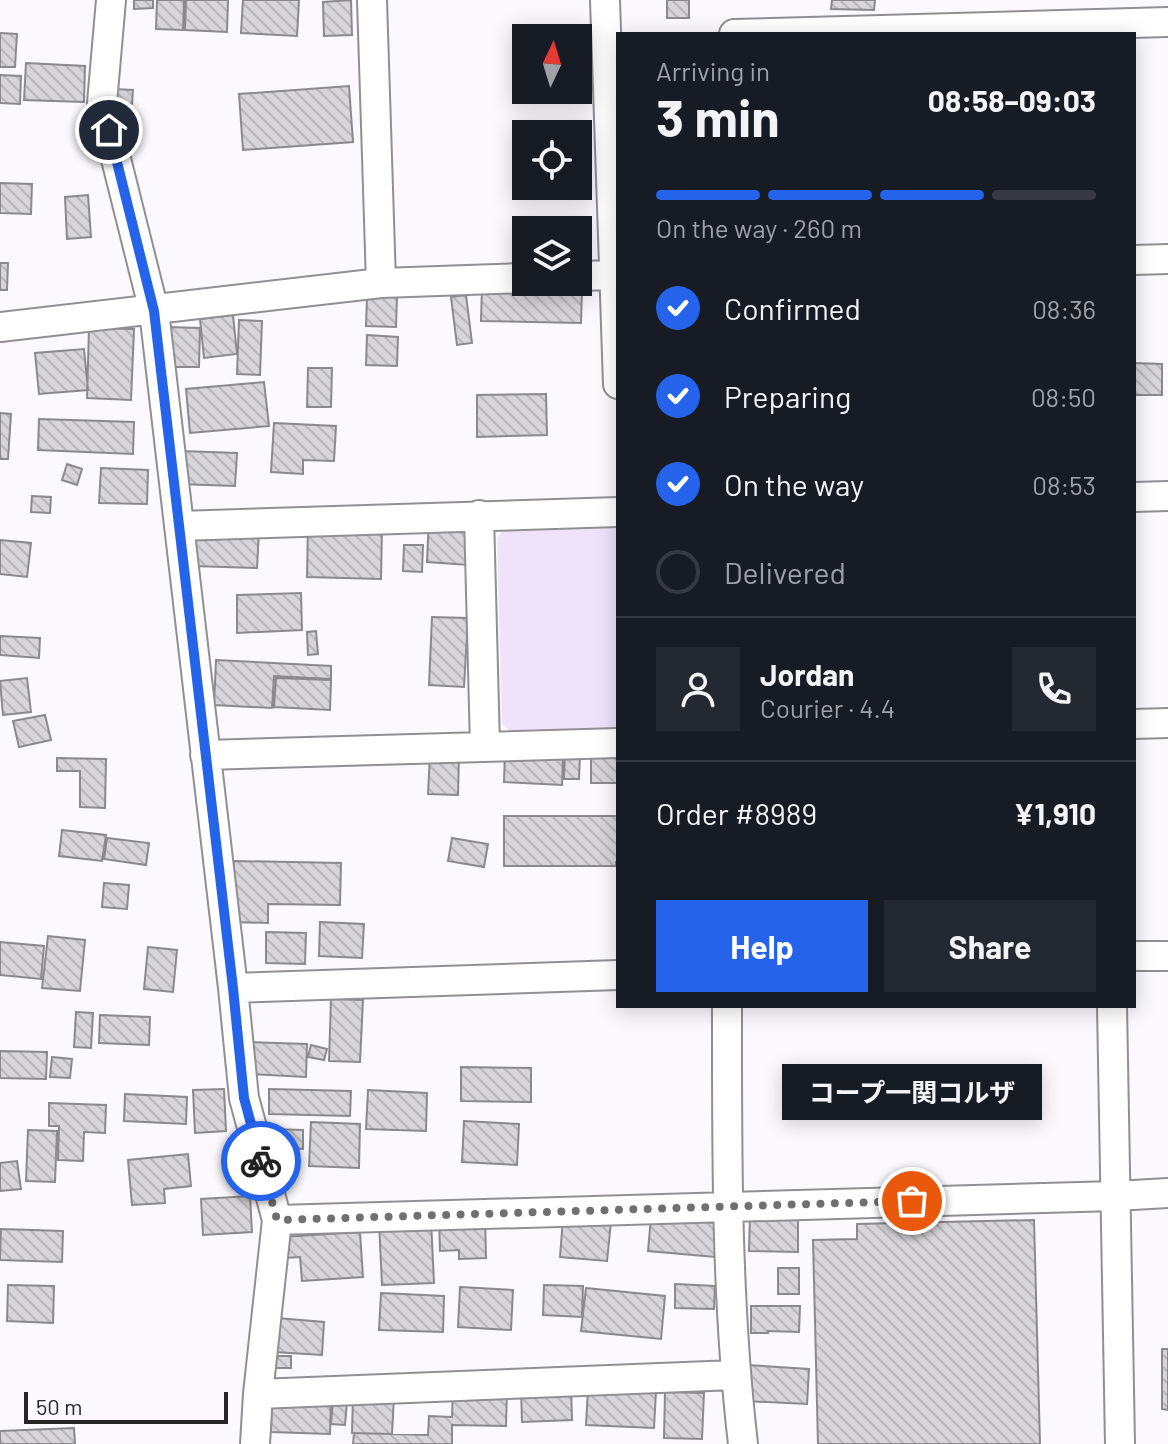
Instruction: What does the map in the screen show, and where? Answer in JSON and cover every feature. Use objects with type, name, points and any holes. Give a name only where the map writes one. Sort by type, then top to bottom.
[{"type":"street","points":[[111,0],[102,103],[154,311],[244,1098],[277,1220],[255,1444]]},
{"type":"street","points":[[372,0],[381,283]]},
{"type":"street","points":[[605,0],[612,37],[616,339]]},
{"type":"street","points":[[780,32],[1080,19],[1168,22]]},
{"type":"street","points":[[1136,260],[1168,259]]},
{"type":"street","points":[[592,276],[616,275]]},
{"type":"street","points":[[0,327],[381,283],[512,278]]},
{"type":"street","points":[[1136,497],[1168,496]]},
{"type":"street","points":[[179,526],[616,512]]},
{"type":"street","points":[[479,515],[485,746]]},
{"type":"street","points":[[1136,724],[1168,723]]},
{"type":"street","points":[[205,755],[616,743]]},
{"type":"street","points":[[1136,956],[1168,956]]},
{"type":"street","points":[[233,988],[616,975]]},
{"type":"street","points":[[727,1008],[727,1206],[735,1375],[743,1444]]},
{"type":"street","points":[[1112,1008],[1120,1444]]},
{"type":"street","points":[[277,1220],[1168,1193]]},
{"type":"street","points":[[258,1394],[735,1375]]},
{"type":"shaded area","points":[[616,523],[616,728],[511,732],[502,724],[497,538],[507,526]]},
{"type":"building","points":[[134,0],[153,0],[153,8],[134,9]]},
{"type":"building","points":[[157,0],[184,0],[183,30],[156,29]]},
{"type":"building","points":[[186,0],[228,0],[227,32],[185,30]]},
{"type":"building","points":[[243,0],[299,0],[297,36],[241,33]]},
{"type":"building","points":[[351,0],[352,35],[324,36],[323,2]]},
{"type":"building","points":[[667,0],[689,0],[689,18],[667,18]]},
{"type":"building","points":[[832,0],[875,0],[874,10],[831,9]]},
{"type":"building","points":[[0,33],[17,34],[15,67],[0,67]]},
{"type":"building","points":[[26,63],[85,66],[84,102],[24,100]]},
{"type":"building","points":[[0,75],[21,76],[20,104],[0,103]]},
{"type":"building","points":[[349,86],[353,142],[243,150],[239,94]]},
{"type":"building","points":[[114,89],[133,90],[132,104],[113,102]]},
{"type":"building","points":[[0,183],[32,184],[31,214],[0,213]]},
{"type":"building","points":[[88,195],[91,237],[67,239],[65,197]]},
{"type":"building","points":[[0,263],[8,263],[7,290],[0,290]]},
{"type":"building","points":[[482,287],[512,288],[512,296],[582,296],[581,323],[481,321]]},
{"type":"building","points":[[466,295],[472,343],[457,345],[451,297]]},
{"type":"building","points":[[367,296],[397,297],[396,327],[366,326]]},
{"type":"building","points":[[233,315],[237,354],[204,358],[200,319]]},
{"type":"building","points":[[239,320],[262,321],[260,375],[237,374]]},
{"type":"building","points":[[166,327],[200,328],[199,367],[166,367]]},
{"type":"building","points":[[89,328],[134,329],[131,400],[87,398]]},
{"type":"building","points":[[367,335],[398,337],[397,366],[366,365]]},
{"type":"building","points":[[84,349],[88,390],[39,394],[35,353]]},
{"type":"building","points":[[1136,363],[1162,364],[1162,395],[1136,395]]},
{"type":"building","points":[[308,368],[332,368],[331,407],[307,407]]},
{"type":"building","points":[[264,382],[269,426],[190,433],[186,389]]},
{"type":"building","points":[[546,394],[547,435],[477,437],[477,395]]},
{"type":"building","points":[[0,413],[11,414],[8,459],[0,459]]},
{"type":"building","points":[[39,419],[134,422],[133,454],[38,450]]},
{"type":"building","points":[[274,423],[336,426],[334,461],[303,460],[303,474],[271,472]]},
{"type":"building","points":[[181,451],[237,453],[235,486],[179,484]]},
{"type":"building","points":[[67,464],[82,469],[77,485],[62,480]]},
{"type":"building","points":[[101,468],[148,470],[147,504],[99,503]]},
{"type":"building","points":[[32,496],[51,497],[50,513],[31,512]]},
{"type":"building","points":[[429,517],[471,519],[469,565],[427,562]]},
{"type":"building","points":[[308,525],[382,527],[381,579],[307,577]]},
{"type":"building","points":[[195,529],[259,531],[257,568],[193,566]]},
{"type":"building","points":[[0,540],[31,543],[27,577],[0,574]]},
{"type":"building","points":[[404,545],[423,545],[422,572],[403,571]]},
{"type":"building","points":[[301,593],[302,630],[237,633],[237,595]]},
{"type":"building","points":[[432,617],[468,618],[464,687],[429,685]]},
{"type":"building","points":[[316,631],[318,654],[308,655],[307,632]]},
{"type":"building","points":[[0,636],[40,638],[39,658],[0,655]]},
{"type":"building","points":[[216,660],[331,666],[331,679],[274,676],[272,708],[214,705]]},
{"type":"building","points":[[27,678],[31,712],[3,715],[0,681]]},
{"type":"building","points":[[276,678],[331,680],[330,710],[274,707]]},
{"type":"building","points":[[45,715],[51,740],[19,747],[13,721]]},
{"type":"building","points":[[505,753],[563,756],[562,785],[504,782]]},
{"type":"building","points":[[430,754],[459,755],[458,795],[428,794]]},
{"type":"building","points":[[565,754],[580,755],[579,779],[564,779]]},
{"type":"building","points":[[57,758],[106,759],[105,808],[80,807],[80,771],[57,771]]},
{"type":"building","points":[[591,758],[616,758],[616,783],[591,783]]},
{"type":"building","points":[[504,816],[616,816],[616,866],[504,866]]},
{"type":"building","points":[[62,830],[106,835],[102,861],[59,856]]},
{"type":"building","points":[[107,838],[149,843],[146,865],[104,859]]},
{"type":"building","points":[[452,838],[488,844],[484,867],[448,861]]},
{"type":"building","points":[[234,861],[341,863],[340,905],[268,904],[268,923],[233,922]]},
{"type":"building","points":[[104,883],[129,885],[127,909],[102,907]]},
{"type":"building","points":[[320,922],[364,924],[362,958],[319,956]]},
{"type":"building","points":[[266,932],[306,933],[305,964],[266,963]]},
{"type":"building","points":[[48,936],[85,940],[80,991],[42,988]]},
{"type":"building","points":[[0,942],[44,946],[41,979],[0,975]]},
{"type":"building","points":[[148,947],[177,950],[173,992],[144,989]]},
{"type":"building","points":[[331,999],[363,1000],[360,1062],[329,1061]]},
{"type":"building","points":[[76,1012],[93,1013],[91,1048],[74,1047]]},
{"type":"building","points":[[100,1015],[150,1017],[149,1045],[99,1043]]},
{"type":"building","points":[[248,1042],[307,1044],[306,1077],[247,1074]]},
{"type":"building","points":[[311,1045],[327,1049],[324,1060],[308,1057]]},
{"type":"building","points":[[0,1051],[47,1052],[46,1079],[0,1078]]},
{"type":"building","points":[[52,1057],[72,1059],[70,1078],[50,1077]]},
{"type":"building","points":[[461,1067],[531,1068],[531,1102],[461,1101]]},
{"type":"building","points":[[224,1089],[226,1131],[195,1133],[193,1090]]},
{"type":"building","points":[[269,1089],[351,1091],[350,1116],[269,1114]]},
{"type":"building","points":[[368,1090],[427,1093],[426,1131],[366,1129]]},
{"type":"building","points":[[125,1094],[187,1097],[186,1124],[124,1121]]},
{"type":"building","points":[[49,1103],[106,1105],[105,1133],[84,1132],[83,1161],[58,1160],[59,1126],[49,1126]]},
{"type":"building","points":[[464,1121],[519,1124],[517,1165],[462,1162]]},
{"type":"building","points":[[311,1122],[360,1124],[359,1168],[309,1166]]},
{"type":"building","points":[[269,1129],[303,1130],[303,1149],[268,1147]]},
{"type":"building","points":[[28,1130],[57,1131],[55,1182],[26,1181]]},
{"type":"building","points":[[188,1154],[191,1186],[164,1189],[165,1203],[132,1205],[128,1160]]},
{"type":"building","points":[[17,1161],[21,1189],[0,1191],[0,1163]]},
{"type":"building","points":[[250,1196],[252,1232],[203,1235],[201,1199]]},
{"type":"building","points":[[750,1216],[798,1218],[798,1252],[749,1251]]},
{"type":"building","points":[[485,1217],[486,1258],[459,1259],[459,1250],[440,1251],[439,1219]]},
{"type":"building","points":[[651,1217],[718,1223],[715,1257],[648,1251]]},
{"type":"building","points":[[563,1218],[611,1222],[607,1261],[560,1257]]},
{"type":"building","points":[[431,1220],[434,1283],[382,1285],[379,1222]]},
{"type":"building","points":[[1034,1220],[1040,1444],[818,1444],[813,1240],[857,1239],[857,1224]]},
{"type":"building","points":[[1,1229],[63,1231],[62,1262],[0,1260]]},
{"type":"building","points":[[360,1232],[363,1277],[302,1281],[300,1257],[284,1258],[282,1237]]},
{"type":"building","points":[[778,1268],[799,1268],[799,1294],[778,1294]]},
{"type":"building","points":[[675,1284],[715,1286],[714,1309],[675,1308]]},
{"type":"building","points":[[8,1285],[54,1286],[53,1323],[7,1321]]},
{"type":"building","points":[[544,1285],[583,1286],[582,1317],[543,1315]]},
{"type":"building","points":[[460,1287],[513,1290],[511,1330],[458,1327]]},
{"type":"building","points":[[586,1288],[665,1296],[661,1339],[581,1331]]},
{"type":"building","points":[[381,1293],[444,1296],[443,1332],[379,1330]]},
{"type":"building","points":[[751,1306],[800,1306],[799,1332],[751,1333]]},
{"type":"building","points":[[277,1318],[324,1322],[322,1355],[274,1352]]},
{"type":"building","points":[[1162,1349],[1168,1349],[1168,1410],[1162,1409]]},
{"type":"building","points":[[274,1356],[291,1356],[291,1368],[274,1368]]},
{"type":"building","points":[[747,1365],[809,1369],[807,1404],[745,1401]]},
{"type":"building","points":[[571,1385],[572,1420],[522,1422],[521,1387]]},
{"type":"building","points":[[453,1388],[507,1389],[506,1426],[452,1425],[452,1444],[353,1444],[354,1433],[428,1435],[429,1416],[452,1417]]},
{"type":"building","points":[[588,1389],[656,1391],[654,1428],[586,1425]]},
{"type":"building","points":[[665,1392],[704,1393],[702,1439],[664,1438]]},
{"type":"building","points":[[353,1394],[394,1396],[392,1434],[352,1433]]},
{"type":"building","points":[[272,1397],[331,1399],[330,1434],[271,1432]]},
{"type":"building","points":[[333,1401],[347,1402],[345,1425],[331,1424]]},
{"type":"building","points":[[74,1428],[75,1444],[0,1444],[0,1431]]},
{"type":"way so far","points":[[261,1161],[277,1220],[912,1201]]},
{"type":"place","name":"コープ一関コルザ","points":[[912,1201]]},
{"type":"route","points":[[109,130],[154,311],[244,1098],[261,1161]]}]
